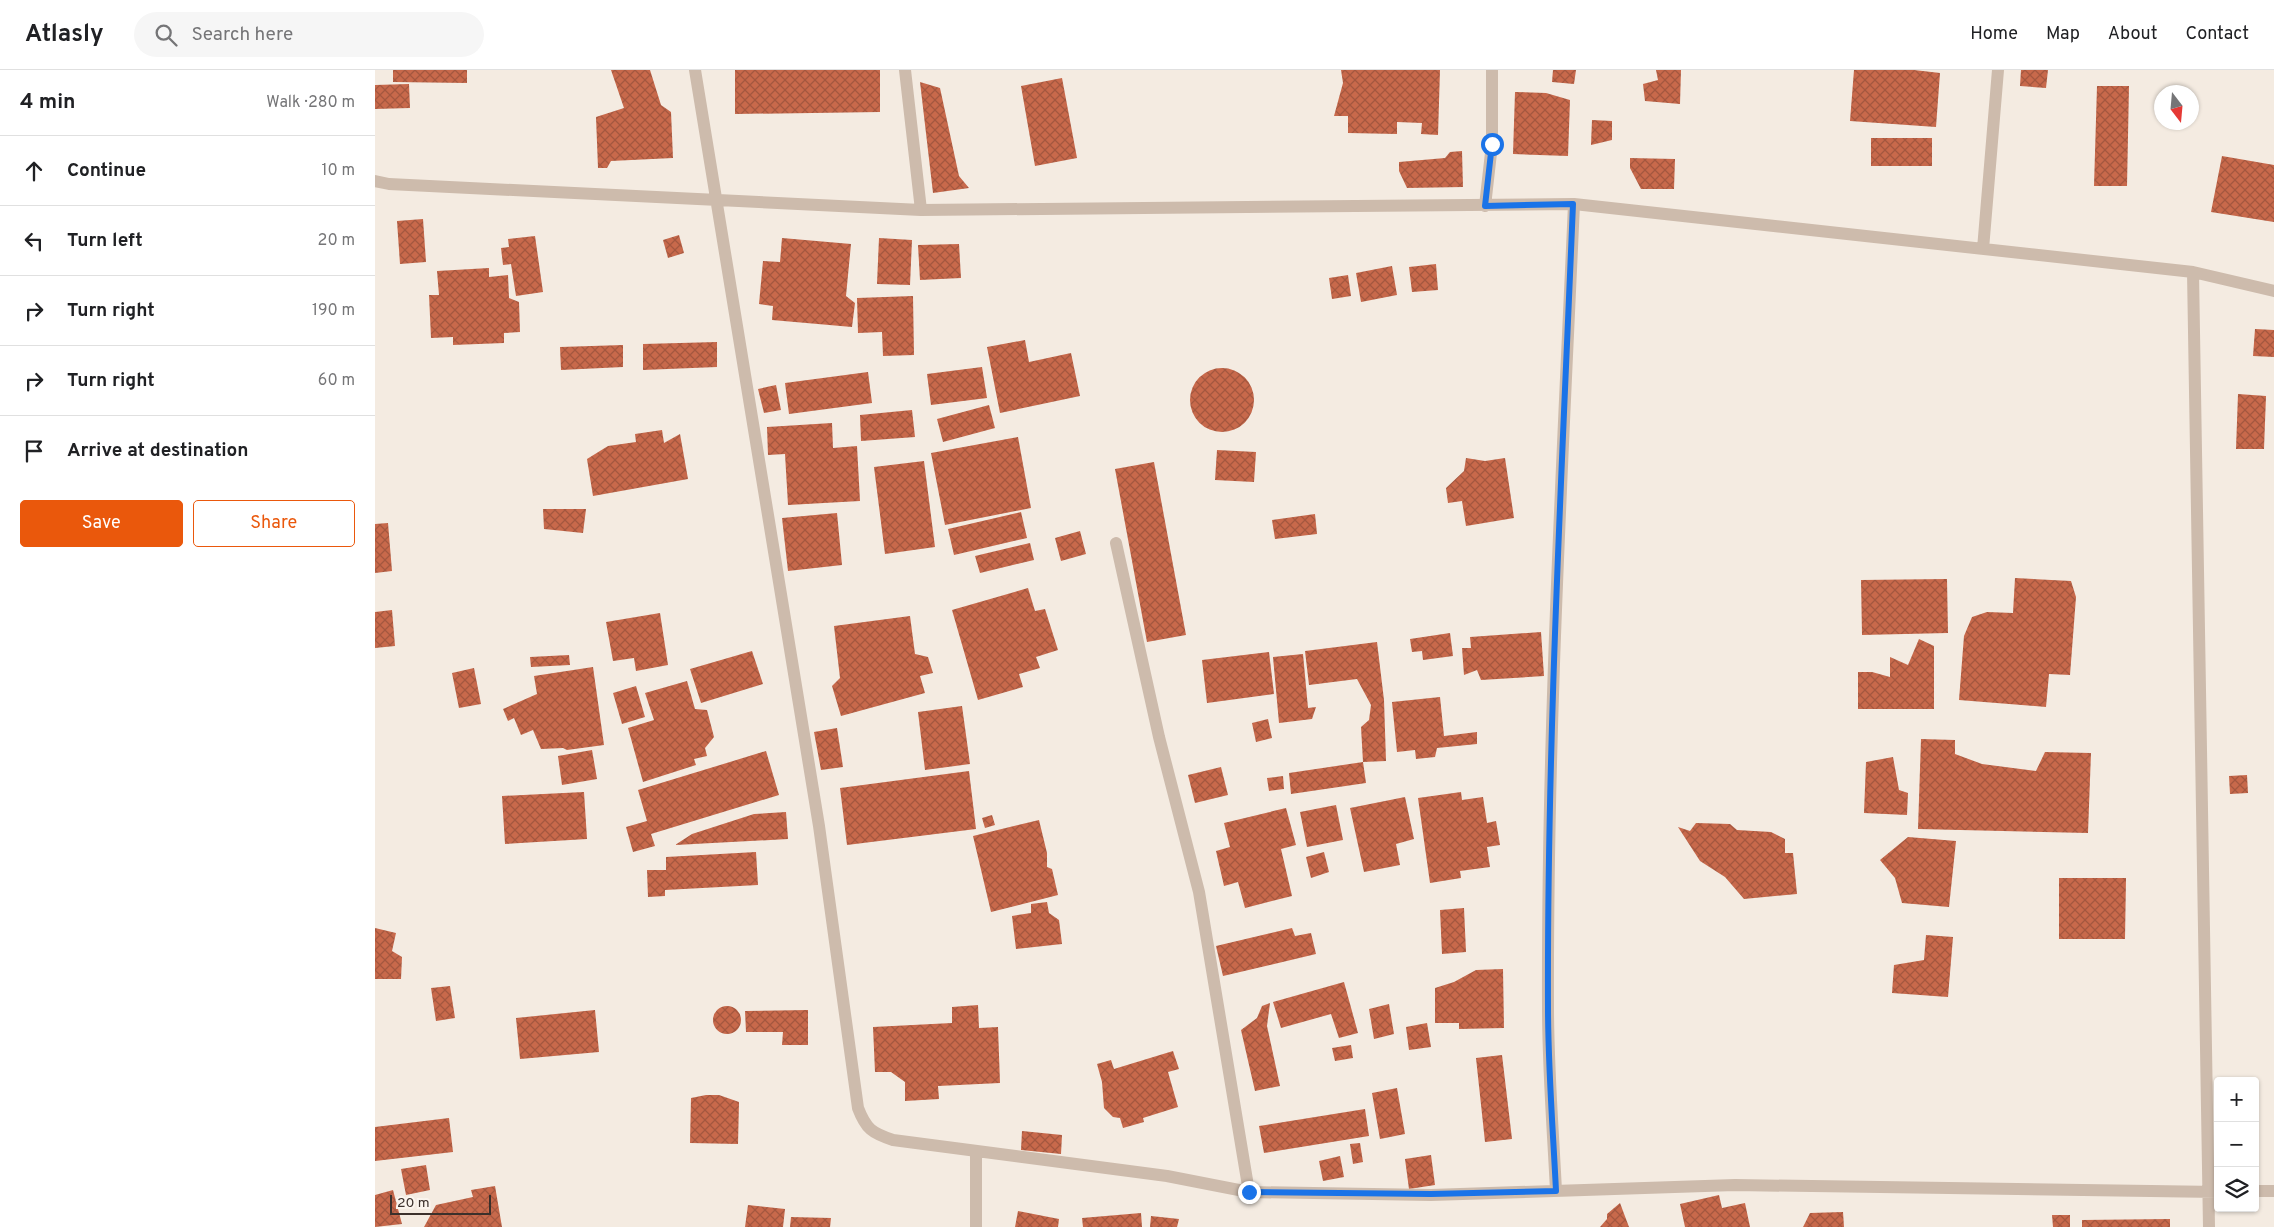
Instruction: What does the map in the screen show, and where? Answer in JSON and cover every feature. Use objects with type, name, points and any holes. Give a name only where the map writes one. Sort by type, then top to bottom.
[{"type":"street","points":[[695,70],[819,826],[858,1108],[867,1128],[893,1140],[1167,1176],[1249,1192],[1431,1194],[1735,1185],[2214,1192]]},
{"type":"street","points":[[905,70],[921,210]]},
{"type":"street","points":[[1485,206],[1492,144],[1492,70]]},
{"type":"street","points":[[1983,249],[1998,70]]},
{"type":"street","points":[[375,181],[389,184],[716,202],[921,210],[1573,204],[2193,272],[2274,291]]},
{"type":"street","points":[[1556,1191],[1548,1010],[1549,823],[1557,571],[1573,204]]},
{"type":"street","points":[[2193,272],[2214,1192],[2209,1227]]},
{"type":"street","points":[[1116,543],[1159,737],[1199,892],[1249,1192]]},
{"type":"street","points":[[976,1151],[976,1227]]},
{"type":"street","points":[[2259,1191],[2274,1191]]},
{"type":"building","points":[[393,70],[467,70],[467,83],[393,82]]},
{"type":"building","points":[[611,70],[650,70],[661,105],[671,112],[673,158],[611,161],[607,168],[598,168],[596,117],[624,108]]},
{"type":"building","points":[[735,70],[880,70],[880,112],[735,114]]},
{"type":"building","points":[[1341,70],[1440,70],[1438,135],[1421,134],[1422,123],[1397,122],[1397,134],[1348,133],[1348,116],[1334,116],[1343,83]]},
{"type":"building","points":[[1553,70],[1576,70],[1574,84],[1552,82]]},
{"type":"building","points":[[1656,70],[1681,70],[1680,104],[1645,101],[1643,84],[1658,80]]},
{"type":"building","points":[[1854,70],[1914,70],[1940,73],[1936,127],[1850,121]]},
{"type":"building","points":[[2021,70],[2048,70],[2046,88],[2020,86]]},
{"type":"building","points":[[1062,78],[1077,158],[1035,166],[1021,86]]},
{"type":"building","points":[[920,82],[940,88],[959,176],[969,188],[933,193]]},
{"type":"building","points":[[409,84],[410,108],[375,109],[375,85]]},
{"type":"building","points":[[2097,86],[2129,86],[2127,186],[2094,186]]},
{"type":"building","points":[[1515,92],[1546,93],[1570,100],[1568,156],[1513,154]]},
{"type":"building","points":[[1592,120],[1612,121],[1612,140],[1591,145]]},
{"type":"building","points":[[1871,138],[1932,138],[1932,166],[1871,166]]},
{"type":"building","points":[[1462,151],[1463,187],[1407,188],[1399,171],[1399,162],[1445,158],[1450,152]]},
{"type":"building","points":[[2222,156],[2274,165],[2274,222],[2211,212]]},
{"type":"building","points":[[1630,158],[1675,159],[1674,189],[1641,189],[1630,168]]},
{"type":"building","points":[[423,219],[426,262],[400,264],[397,221]]},
{"type":"building","points":[[679,235],[684,253],[668,258],[663,240]]},
{"type":"building","points":[[535,236],[543,292],[516,296],[511,264],[503,265],[501,248],[509,247],[508,239]]},
{"type":"building","points":[[782,238],[851,244],[846,296],[855,303],[852,327],[772,320],[773,306],[759,304],[763,261],[780,262]]},
{"type":"building","points":[[879,238],[912,240],[910,285],[877,284]]},
{"type":"building","points":[[959,244],[961,278],[920,280],[918,245]]},
{"type":"building","points":[[1436,264],[1438,290],[1412,292],[1409,267]]},
{"type":"building","points":[[1392,266],[1397,295],[1361,302],[1356,273]]},
{"type":"building","points":[[489,268],[489,277],[508,275],[509,298],[519,302],[520,332],[504,333],[504,343],[453,345],[453,337],[431,338],[429,295],[439,295],[437,271]]},
{"type":"building","points":[[1348,275],[1351,296],[1332,299],[1329,278]]},
{"type":"building","points":[[913,296],[914,355],[883,356],[882,332],[858,333],[857,298]]},
{"type":"building","points":[[2255,329],[2274,330],[2274,357],[2253,356]]},
{"type":"building","points":[[1025,340],[1029,362],[1071,353],[1080,396],[1000,413],[987,347]]},
{"type":"building","points":[[717,342],[717,367],[643,370],[643,344]]},
{"type":"building","points":[[623,345],[623,367],[561,370],[560,347]]},
{"type":"building","points":[[982,367],[987,398],[931,405],[927,374]]},
{"type":"building","points":[[1222,368],[1234,370],[1245,377],[1252,388],[1254,400],[1252,412],[1245,423],[1234,430],[1222,432],[1210,430],[1199,423],[1192,412],[1190,400],[1192,388],[1199,377],[1210,370]]},
{"type":"building","points":[[868,372],[872,403],[789,414],[785,383]]},
{"type":"building","points":[[776,385],[781,410],[764,413],[758,389]]},
{"type":"building","points":[[2238,394],[2266,396],[2264,449],[2236,449]]},
{"type":"building","points":[[989,405],[995,428],[943,442],[937,419]]},
{"type":"building","points":[[912,410],[915,437],[861,441],[860,415]]},
{"type":"building","points":[[832,423],[833,448],[857,446],[860,501],[788,505],[785,454],[768,455],[767,427]]},
{"type":"building","points":[[662,430],[664,443],[680,434],[688,479],[593,496],[587,459],[608,446],[636,442],[635,434]]},
{"type":"building","points":[[1018,437],[1031,508],[945,525],[931,453]]},
{"type":"building","points":[[1217,450],[1256,452],[1254,482],[1215,480]]},
{"type":"building","points":[[1466,458],[1485,461],[1505,458],[1514,518],[1466,526],[1462,501],[1448,503],[1446,488],[1464,471]]},
{"type":"building","points":[[924,461],[935,547],[885,554],[874,467]]},
{"type":"building","points":[[1154,462],[1186,635],[1147,642],[1115,469]]},
{"type":"building","points":[[543,509],[586,509],[583,533],[544,529]]},
{"type":"building","points":[[1021,512],[1027,538],[954,555],[948,529]]},
{"type":"building","points":[[837,513],[842,565],[788,571],[782,518]]},
{"type":"building","points":[[1315,514],[1317,534],[1275,539],[1272,520]]},
{"type":"building","points":[[388,523],[392,571],[375,573],[375,524]]},
{"type":"building","points":[[1080,531],[1086,554],[1061,561],[1055,538]]},
{"type":"building","points":[[1030,543],[1034,560],[980,573],[975,556]]},
{"type":"building","points":[[2015,578],[2071,581],[2076,597],[2070,675],[2049,674],[2046,707],[1959,700],[1964,636],[1972,617],[1987,612],[2013,613]]},
{"type":"building","points":[[1947,579],[1948,633],[1862,635],[1861,580]]},
{"type":"building","points":[[1028,588],[1035,611],[1045,609],[1058,650],[1036,657],[1040,668],[1019,674],[1023,687],[978,700],[952,610]]},
{"type":"building","points":[[392,610],[395,646],[375,648],[375,612]]},
{"type":"building","points":[[660,613],[668,665],[636,671],[634,658],[613,661],[606,622]]},
{"type":"building","points":[[910,616],[915,654],[928,657],[933,673],[920,676],[925,693],[841,716],[832,686],[840,678],[834,626]]},
{"type":"building","points":[[1541,632],[1544,676],[1481,680],[1477,670],[1464,675],[1462,648],[1471,648],[1470,637]]},
{"type":"building","points":[[1450,633],[1453,656],[1423,660],[1422,651],[1412,652],[1410,639]]},
{"type":"building","points":[[1919,639],[1934,646],[1934,709],[1858,709],[1858,672],[1872,672],[1890,677],[1890,657],[1908,665]]},
{"type":"building","points":[[1377,642],[1384,700],[1386,761],[1363,762],[1361,727],[1369,720],[1371,705],[1357,679],[1309,685],[1305,651]]},
{"type":"building","points":[[752,651],[763,684],[701,703],[690,669]]},
{"type":"building","points":[[1269,652],[1274,694],[1207,703],[1202,660]]},
{"type":"building","points":[[1303,654],[1308,708],[1316,707],[1312,719],[1279,723],[1273,657]]},
{"type":"building","points":[[569,655],[570,665],[531,667],[530,657]]},
{"type":"building","points":[[593,667],[604,745],[567,750],[563,748],[541,749],[533,730],[521,735],[514,718],[508,721],[503,709],[537,694],[534,676]]},
{"type":"building","points":[[474,668],[481,704],[459,708],[452,673]]},
{"type":"building","points":[[687,681],[695,709],[707,710],[714,737],[705,748],[707,756],[694,759],[696,765],[643,782],[628,728],[654,720],[645,693]]},
{"type":"building","points":[[636,686],[645,717],[622,724],[613,693]]},
{"type":"building","points":[[1440,697],[1444,736],[1477,732],[1477,744],[1437,748],[1435,757],[1416,759],[1415,750],[1397,752],[1392,702]]},
{"type":"building","points":[[962,706],[970,764],[925,770],[918,712]]},
{"type":"building","points":[[1268,719],[1272,738],[1256,742],[1252,723]]},
{"type":"building","points":[[837,728],[843,767],[821,770],[814,732]]},
{"type":"building","points":[[1921,739],[1955,740],[1955,754],[1982,764],[2036,771],[2045,752],[2091,753],[2088,833],[1918,829]]},
{"type":"building","points":[[592,750],[597,779],[562,785],[558,756]]},
{"type":"building","points":[[766,751],[779,795],[651,834],[655,846],[633,852],[626,827],[647,821],[638,790]]},
{"type":"building","points":[[1893,757],[1899,790],[1908,793],[1907,815],[1864,813],[1866,762]]},
{"type":"building","points":[[1363,762],[1366,783],[1291,794],[1289,773]]},
{"type":"building","points":[[1221,767],[1228,795],[1195,803],[1188,775]]},
{"type":"building","points":[[969,771],[976,829],[847,845],[840,788]]},
{"type":"building","points":[[2247,775],[2248,793],[2230,794],[2229,776]]},
{"type":"building","points":[[1283,776],[1284,789],[1269,791],[1267,778]]},
{"type":"building","points":[[584,792],[587,839],[505,844],[502,796]]},
{"type":"building","points":[[1461,792],[1462,800],[1483,797],[1487,823],[1496,821],[1500,845],[1487,847],[1490,867],[1460,871],[1461,878],[1430,883],[1418,798]]},
{"type":"building","points":[[1405,797],[1414,839],[1396,844],[1400,865],[1364,872],[1350,808]]},
{"type":"building","points":[[1336,805],[1343,840],[1307,847],[1300,812]]},
{"type":"building","points":[[1286,808],[1296,845],[1281,849],[1292,896],[1245,908],[1238,882],[1224,886],[1216,851],[1230,847],[1224,823]]},
{"type":"building","points":[[786,812],[788,839],[675,845],[692,834],[754,814]]},
{"type":"building","points":[[992,815],[995,825],[985,828],[982,818]]},
{"type":"building","points":[[1039,820],[1047,853],[1047,867],[1052,869],[1058,895],[991,912],[973,836]]},
{"type":"building","points":[[1696,823],[1730,824],[1737,830],[1771,832],[1785,839],[1785,853],[1793,853],[1797,894],[1744,899],[1725,877],[1700,861],[1678,827],[1690,831]]},
{"type":"building","points":[[1908,837],[1956,841],[1949,907],[1902,903],[1895,878],[1880,860]]},
{"type":"building","points":[[756,852],[758,885],[665,890],[665,896],[648,897],[647,870],[666,870],[666,857]]},
{"type":"building","points":[[1324,852],[1329,872],[1311,878],[1306,857]]},
{"type":"building","points":[[2059,878],[2126,878],[2125,939],[2059,939]]},
{"type":"building","points":[[1047,902],[1049,913],[1059,920],[1062,944],[1016,949],[1012,916],[1031,913],[1031,904]]},
{"type":"building","points":[[1464,908],[1466,952],[1442,954],[1440,910]]},
{"type":"building","points":[[375,928],[396,933],[392,951],[402,957],[401,979],[375,979]]},
{"type":"building","points":[[1292,928],[1295,936],[1311,933],[1316,954],[1223,976],[1216,946]]},
{"type":"building","points":[[1926,935],[1953,937],[1948,997],[1892,993],[1894,965],[1924,960]]},
{"type":"building","points":[[1503,969],[1504,1028],[1459,1029],[1459,1023],[1435,1023],[1435,988],[1454,982],[1476,970]]},
{"type":"building","points":[[1344,982],[1358,1033],[1339,1038],[1331,1014],[1281,1028],[1273,1002]]},
{"type":"building","points":[[450,986],[455,1018],[436,1021],[431,988]]},
{"type":"building","points":[[1270,1003],[1267,1026],[1280,1086],[1255,1091],[1241,1030],[1257,1018],[1262,1006]]},
{"type":"building","points":[[1389,1004],[1394,1034],[1374,1039],[1369,1009]]},
{"type":"building","points":[[978,1005],[979,1028],[998,1027],[1000,1083],[938,1086],[939,1099],[905,1101],[905,1082],[891,1072],[875,1072],[873,1027],[952,1023],[952,1007]]},
{"type":"building","points":[[727,1006],[737,1010],[741,1020],[737,1030],[727,1034],[717,1030],[713,1020],[717,1010]]},
{"type":"building","points":[[595,1010],[599,1052],[520,1059],[516,1018]]},
{"type":"building","points":[[808,1010],[808,1045],[782,1045],[783,1032],[746,1032],[745,1011]]},
{"type":"building","points":[[1427,1023],[1431,1047],[1409,1050],[1406,1027]]},
{"type":"building","points":[[1351,1045],[1353,1058],[1335,1061],[1332,1048]]},
{"type":"building","points":[[1173,1051],[1179,1069],[1168,1072],[1178,1107],[1143,1118],[1144,1122],[1123,1128],[1120,1118],[1113,1117],[1104,1108],[1102,1082],[1097,1064],[1111,1060],[1114,1069]]},
{"type":"building","points":[[1502,1055],[1512,1139],[1485,1142],[1476,1058]]},
{"type":"building","points":[[1397,1088],[1405,1134],[1380,1139],[1372,1093]]},
{"type":"building","points":[[719,1095],[739,1102],[738,1144],[690,1143],[691,1098]]},
{"type":"building","points":[[1365,1109],[1369,1136],[1264,1153],[1259,1126]]},
{"type":"building","points":[[449,1118],[453,1152],[375,1161],[375,1127]]},
{"type":"building","points":[[1022,1131],[1062,1135],[1061,1154],[1021,1150]]},
{"type":"building","points":[[1360,1143],[1363,1162],[1353,1164],[1350,1144]]},
{"type":"building","points":[[1431,1155],[1435,1185],[1409,1189],[1405,1159]]},
{"type":"building","points":[[1340,1156],[1344,1177],[1323,1181],[1319,1161]]},
{"type":"building","points":[[426,1165],[430,1190],[406,1195],[401,1169]]},
{"type":"building","points":[[495,1186],[502,1227],[424,1227],[436,1205],[473,1197],[471,1190]]},
{"type":"building","points":[[393,1190],[402,1224],[375,1227],[375,1195]]},
{"type":"building","points":[[1719,1195],[1722,1208],[1745,1203],[1750,1227],[1685,1227],[1680,1204]]},
{"type":"building","points":[[1620,1203],[1629,1227],[1600,1227],[1607,1219],[1607,1214]]},
{"type":"building","points":[[748,1205],[785,1209],[783,1227],[745,1227]]},
{"type":"building","points":[[1018,1211],[1059,1219],[1058,1227],[1015,1227]]},
{"type":"building","points":[[1843,1212],[1844,1227],[1803,1227],[1810,1213]]},
{"type":"building","points":[[1141,1213],[1142,1227],[1083,1227],[1082,1218]]},
{"type":"building","points":[[2052,1215],[2070,1215],[2070,1227],[2053,1227]]},
{"type":"building","points":[[1151,1216],[1179,1219],[1177,1227],[1150,1227]]},
{"type":"building","points":[[791,1217],[831,1218],[830,1227],[790,1227]]},
{"type":"building","points":[[2170,1219],[2170,1227],[2082,1227],[2082,1220]]},
{"type":"route","points":[[1249,1192],[1431,1194],[1556,1191],[1548,1010],[1549,823],[1557,571],[1573,204],[1485,206],[1492,144]]}]
